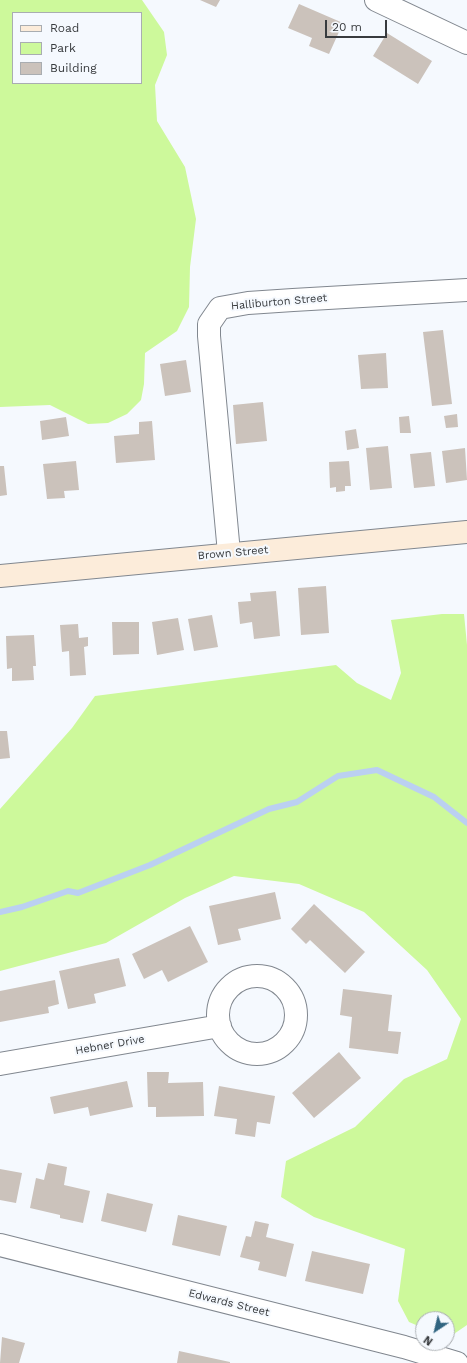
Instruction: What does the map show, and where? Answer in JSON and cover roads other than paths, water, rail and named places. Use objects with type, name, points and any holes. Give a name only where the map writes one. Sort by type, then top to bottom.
[{"type":"street","points":[[376,0],[467,43]]},
{"type":"street","name":"Halliburton Street","points":[[229,553],[209,336],[209,324],[220,308],[248,303],[467,290]]},
{"type":"street","name":"Brown Street","points":[[0,576],[229,553],[467,532]]},
{"type":"street","name":"Hebner Drive","points":[[0,1064],[220,1026]]},
{"type":"street","name":"Edwards Street","points":[[0,1245],[404,1347],[457,1363]]},
{"type":"waterway","points":[[0,912],[22,907],[68,891],[78,893],[150,865],[269,809],[297,802],[338,776],[377,770],[434,797],[467,823]]}]
